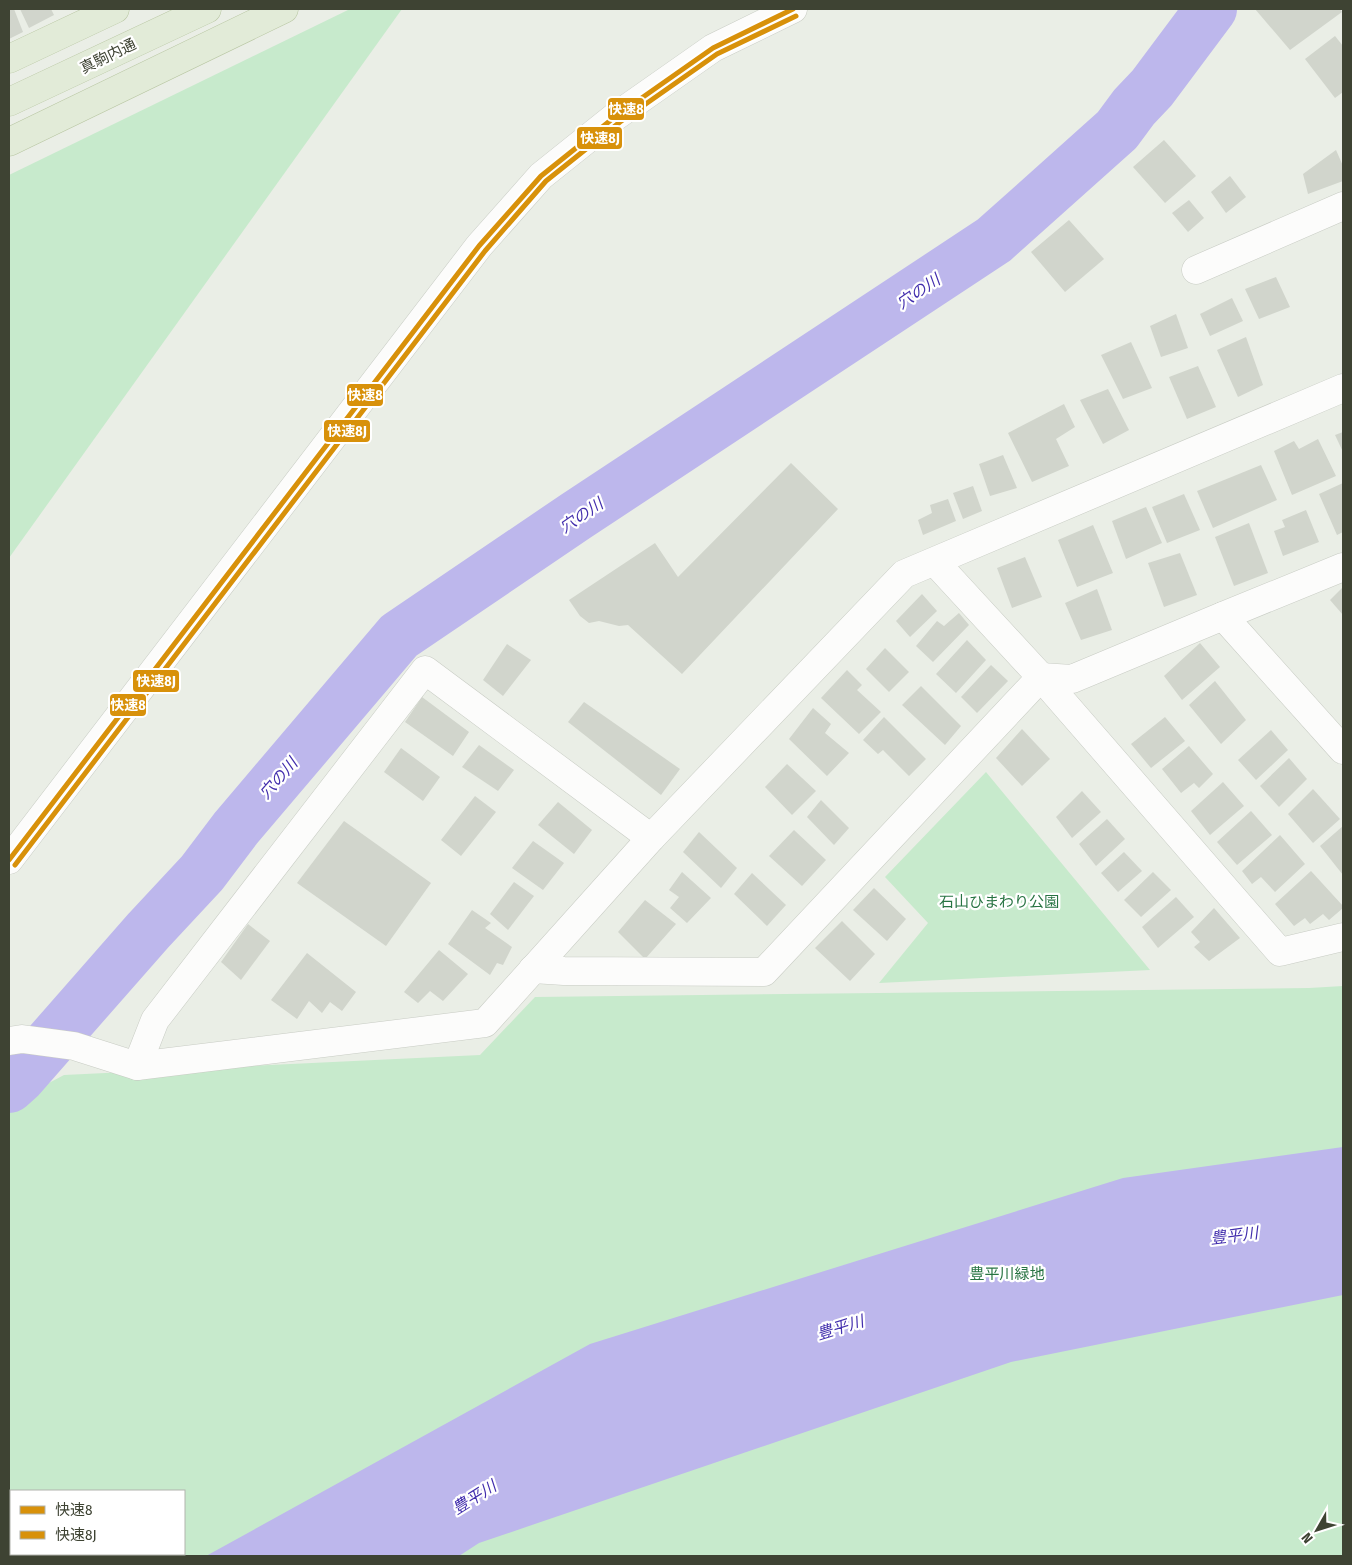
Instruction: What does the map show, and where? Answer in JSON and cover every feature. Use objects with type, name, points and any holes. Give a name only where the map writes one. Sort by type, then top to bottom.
[{"type":"highway","points":[[9,59],[115,9]]},
{"type":"highway","name":"真駒内通","points":[[9,102],[207,9]]},
{"type":"highway","points":[[9,142],[284,9]]},
{"type":"street","points":[[9,860],[479,246],[541,176],[616,116],[713,48],[793,9]]},
{"type":"street","points":[[1196,270],[1343,206]]},
{"type":"street","points":[[15,1040],[74,1046],[137,1066],[484,1023],[652,838],[904,574],[1343,388]]},
{"type":"street","points":[[935,562],[1041,677],[1280,952],[1343,937]]},
{"type":"street","points":[[1041,677],[1072,679],[1343,567]]},
{"type":"street","points":[[1223,616],[1343,750]]},
{"type":"street","points":[[137,1066],[155,1020],[425,670],[652,838]]},
{"type":"street","points":[[533,969],[564,971],[764,972],[1041,677]]},
{"type":"green space","points":[[350,9],[402,9],[9,558],[9,175]]},
{"type":"green space","name":"石山ひまわり公園","points":[[986,772],[1150,970],[879,983],[928,923],[885,877]]},
{"type":"green space","name":"豊平川緑地","points":[[1343,986],[1343,1556],[9,1556],[9,1104],[64,1075],[480,1055],[535,997],[1309,988]]},
{"type":"water","name":"豊平川","points":[[1343,1147],[1343,1295],[1011,1362],[479,1543],[459,1556],[206,1556],[590,1344],[1123,1178]]},
{"type":"building","points":[[9,9],[14,9],[23,32],[9,39]]},
{"type":"building","points":[[20,9],[51,9],[54,15],[29,28]]},
{"type":"building","points":[[1255,9],[1340,9],[1342,12],[1290,50]]},
{"type":"building","points":[[1335,36],[1343,46],[1343,92],[1335,98],[1305,59]]},
{"type":"building","points":[[1164,140],[1196,176],[1165,203],[1133,167]]},
{"type":"building","points":[[1336,150],[1343,166],[1343,181],[1308,194],[1303,174]]},
{"type":"building","points":[[1230,176],[1246,197],[1226,213],[1211,192]]},
{"type":"building","points":[[1189,200],[1204,218],[1188,232],[1172,213]]},
{"type":"building","points":[[1069,220],[1104,259],[1065,292],[1031,252]]},
{"type":"building","points":[[1276,277],[1290,307],[1259,319],[1245,289]]},
{"type":"building","points":[[1232,298],[1243,321],[1210,336],[1200,314]]},
{"type":"building","points":[[1176,314],[1188,348],[1161,357],[1150,326]]},
{"type":"building","points":[[1246,337],[1263,385],[1238,397],[1217,350]]},
{"type":"building","points":[[1131,342],[1152,388],[1123,399],[1101,355]]},
{"type":"building","points":[[1198,366],[1216,407],[1187,419],[1169,377]]},
{"type":"building","points":[[1108,389],[1129,430],[1103,444],[1080,400]]},
{"type":"building","points":[[1064,404],[1075,427],[1056,439],[1069,466],[1032,482],[1008,433]]},
{"type":"building","points":[[1343,432],[1343,452],[1335,435]]},
{"type":"building","points":[[1318,439],[1336,476],[1292,495],[1274,451],[1294,441],[1299,449]]},
{"type":"building","points":[[1003,455],[1017,488],[990,496],[979,464]]},
{"type":"building","points":[[791,463],[838,509],[682,674],[628,625],[619,626],[599,621],[589,623],[580,616],[569,600],[655,543],[678,577]]},
{"type":"building","points":[[1261,465],[1277,500],[1213,528],[1197,491]]},
{"type":"building","points":[[1343,483],[1343,532],[1337,535],[1319,494]]},
{"type":"building","points":[[973,486],[982,511],[963,519],[953,493]]},
{"type":"building","points":[[1184,494],[1200,530],[1167,543],[1152,507]]},
{"type":"building","points":[[948,499],[956,521],[923,535],[918,520],[932,513],[930,505]]},
{"type":"building","points":[[1146,507],[1162,543],[1126,559],[1112,521]]},
{"type":"building","points":[[1306,510],[1319,542],[1283,556],[1274,531],[1285,527],[1282,520]]},
{"type":"building","points":[[1249,523],[1268,573],[1234,586],[1215,537]]},
{"type":"building","points":[[1093,525],[1113,573],[1077,587],[1058,540]]},
{"type":"building","points":[[1180,553],[1197,595],[1164,607],[1148,563]]},
{"type":"building","points":[[1025,557],[1042,597],[1012,608],[997,568]]},
{"type":"building","points":[[1097,589],[1112,630],[1081,640],[1065,603]]},
{"type":"building","points":[[1343,589],[1343,615],[1330,600]]},
{"type":"building","points":[[922,594],[937,611],[910,637],[896,621]]},
{"type":"building","points":[[959,613],[969,625],[933,662],[916,646],[937,621],[944,626]]},
{"type":"building","points":[[967,640],[986,660],[956,693],[936,674]]},
{"type":"building","points":[[1200,643],[1220,667],[1182,700],[1164,676]]},
{"type":"building","points":[[507,644],[531,660],[503,696],[483,680]]},
{"type":"building","points":[[885,648],[909,672],[889,692],[866,669]]},
{"type":"building","points":[[991,665],[1008,681],[977,713],[961,697]]},
{"type":"building","points":[[847,670],[862,685],[857,690],[881,712],[859,734],[821,698]]},
{"type":"building","points":[[1215,681],[1246,720],[1221,744],[1189,705]]},
{"type":"building","points":[[921,686],[961,726],[945,745],[902,705]]},
{"type":"building","points":[[422,697],[469,732],[453,756],[405,722]]},
{"type":"building","points":[[584,702],[680,769],[661,795],[568,722]]},
{"type":"building","points":[[813,708],[831,724],[825,733],[849,753],[827,776],[789,739]]},
{"type":"building","points":[[884,717],[926,759],[909,776],[883,750],[878,754],[863,740]]},
{"type":"building","points":[[1165,717],[1185,741],[1151,768],[1131,744]]},
{"type":"building","points":[[1022,729],[1050,759],[1022,786],[996,758]]},
{"type":"building","points":[[1271,730],[1288,750],[1256,780],[1238,760]]},
{"type":"building","points":[[479,745],[514,770],[498,791],[462,767]]},
{"type":"building","points":[[1189,746],[1213,774],[1199,788],[1194,783],[1181,793],[1162,769]]},
{"type":"building","points":[[401,748],[440,777],[423,801],[384,772]]},
{"type":"building","points":[[1289,758],[1307,779],[1279,807],[1260,786]]},
{"type":"building","points":[[787,764],[816,791],[792,815],[765,787]]},
{"type":"building","points":[[1223,782],[1244,806],[1210,835],[1191,811]]},
{"type":"building","points":[[1313,789],[1340,819],[1313,843],[1288,814]]},
{"type":"building","points":[[1082,791],[1101,812],[1072,838],[1056,817]]},
{"type":"building","points":[[475,796],[496,812],[461,856],[441,840]]},
{"type":"building","points":[[821,800],[849,828],[834,845],[807,817]]},
{"type":"building","points":[[558,802],[592,830],[574,854],[538,825]]},
{"type":"building","points":[[1251,811],[1272,835],[1237,865],[1217,842]]},
{"type":"building","points":[[1107,819],[1125,839],[1096,866],[1079,844]]},
{"type":"building","points":[[344,821],[431,883],[386,946],[297,883]]},
{"type":"building","points":[[1343,826],[1343,875],[1320,846]]},
{"type":"building","points":[[794,830],[826,860],[802,886],[769,856]]},
{"type":"building","points":[[699,832],[737,868],[721,888],[683,852]]},
{"type":"building","points":[[1280,835],[1305,864],[1275,892],[1261,877],[1252,884],[1242,871]]},
{"type":"building","points":[[533,841],[564,863],[543,890],[512,868]]},
{"type":"building","points":[[1124,852],[1142,871],[1118,892],[1101,873]]},
{"type":"building","points":[[1311,871],[1343,908],[1329,920],[1323,914],[1310,924],[1305,918],[1294,926],[1275,904]]},
{"type":"building","points":[[682,872],[711,898],[687,923],[670,908],[679,897],[669,890]]},
{"type":"building","points":[[1153,872],[1171,890],[1141,917],[1124,900]]},
{"type":"building","points":[[752,873],[786,905],[767,926],[734,894]]},
{"type":"building","points":[[514,882],[534,896],[508,930],[490,914]]},
{"type":"building","points":[[874,888],[906,919],[887,941],[853,910]]},
{"type":"building","points":[[1176,897],[1194,917],[1158,948],[1142,927]]},
{"type":"building","points":[[645,900],[676,924],[645,959],[618,932]]},
{"type":"building","points":[[1214,908],[1240,938],[1209,961],[1194,947],[1200,942],[1191,932]]},
{"type":"building","points":[[472,910],[491,923],[485,928],[512,947],[503,965],[497,963],[490,975],[448,944]]},
{"type":"building","points":[[842,921],[875,954],[850,981],[815,948]]},
{"type":"building","points":[[248,924],[270,941],[241,980],[221,962]]},
{"type":"building","points":[[439,950],[468,974],[443,1001],[430,991],[418,1003],[404,992]]},
{"type":"building","points":[[307,953],[356,992],[342,1011],[330,1002],[322,1013],[309,1001],[297,1019],[271,1000]]},
{"type":"waterway","name":"穴の川","points":[[9,1087],[202,873],[236,828],[399,636],[576,516],[994,240],[1117,130],[1134,107],[1152,88],[1211,9]]},
{"type":"transit line","name":"快速8","points":[[9,860],[479,246],[541,176],[616,116],[713,48],[793,9]]},
{"type":"transit line","name":"快速8J","points":[[15,865],[485,251],[546,181],[620,122],[717,54],[796,16]]}]
